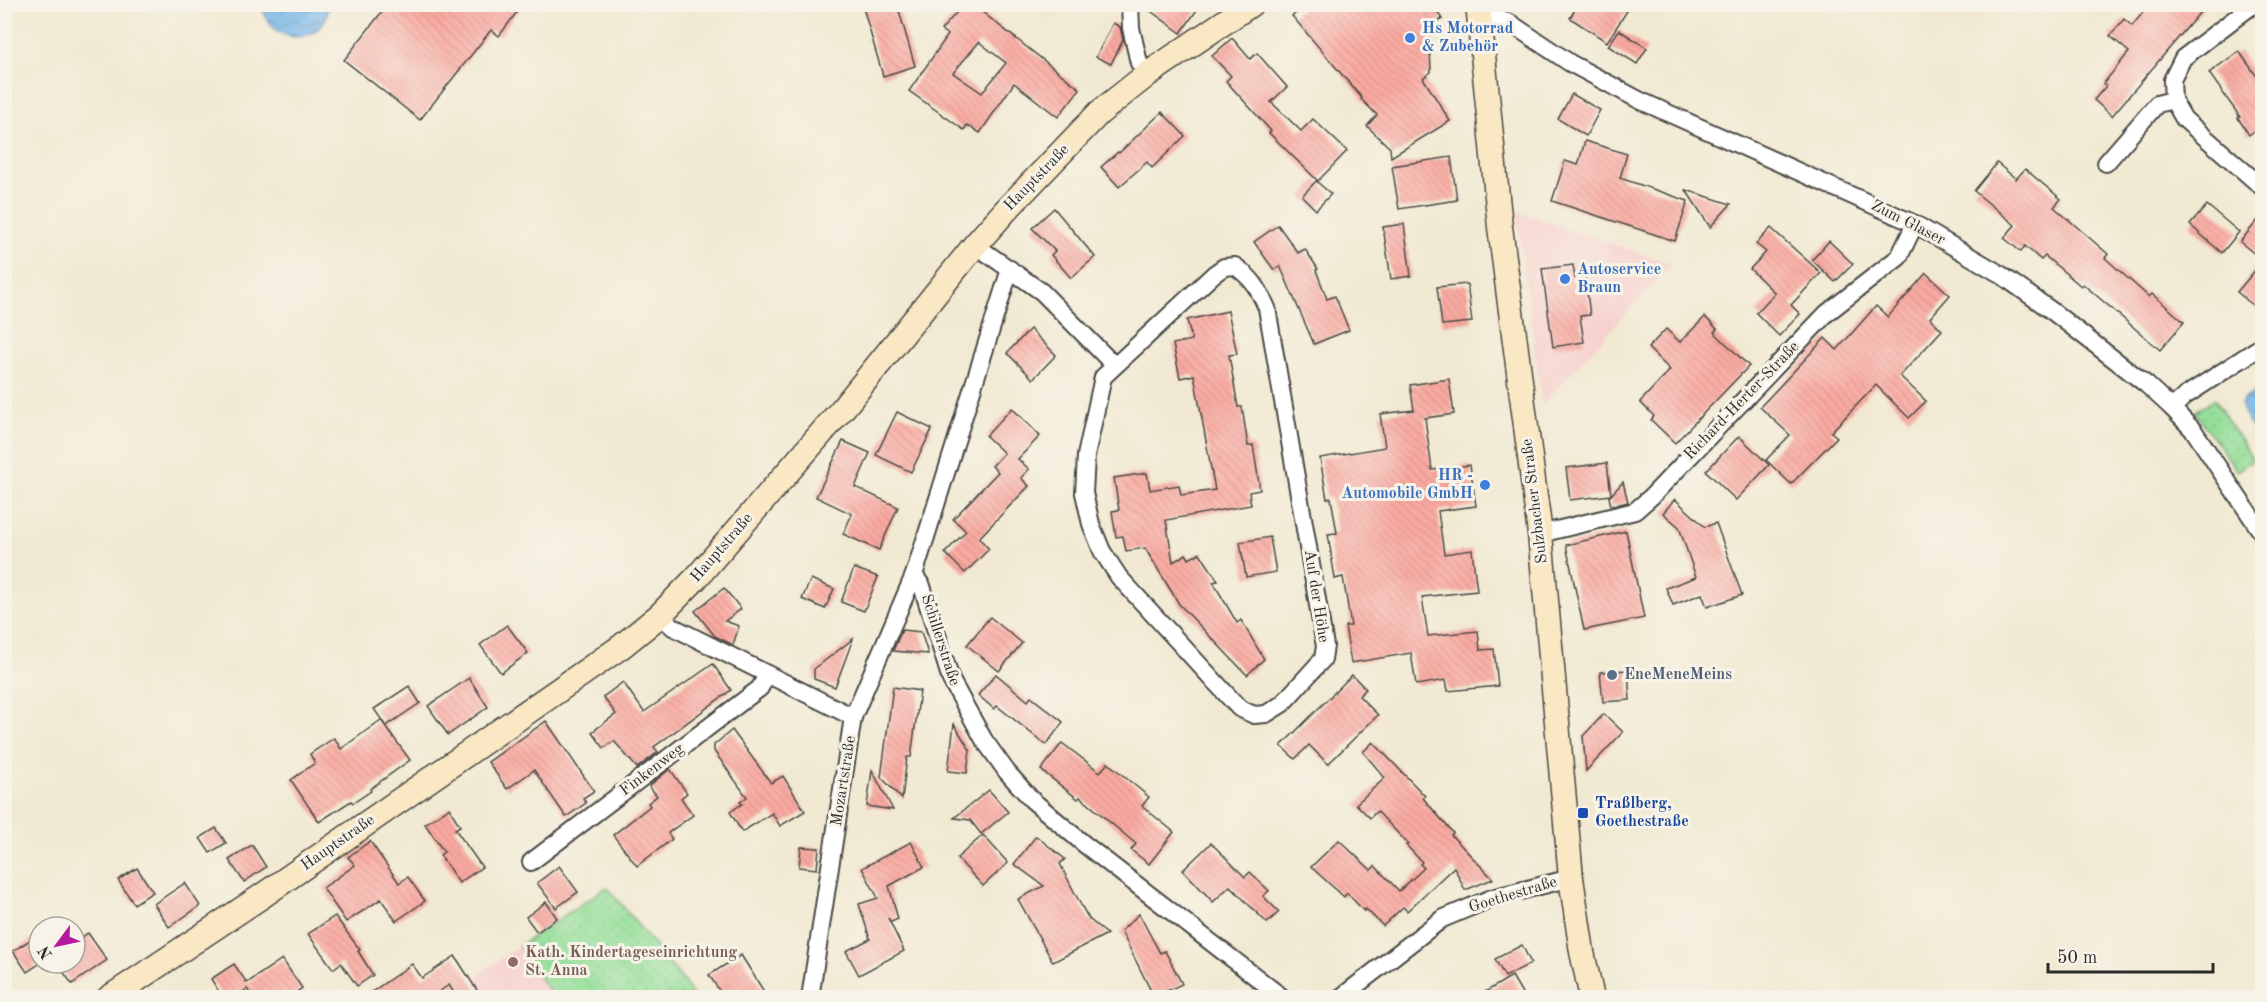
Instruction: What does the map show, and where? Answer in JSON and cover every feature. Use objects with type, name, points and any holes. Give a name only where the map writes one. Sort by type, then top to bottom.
[{"type":"street","points":[[1130,4],[1131,28],[1138,63],[1148,74]]},
{"type":"street","name":"Hauptstraße","points":[[109,998],[262,896],[622,646],[660,615],[697,577],[844,407],[975,245],[1099,113],[1148,74],[1251,4]]},
{"type":"street","points":[[2254,4],[2183,58],[2172,80],[2173,100],[2184,119],[2262,187]]},
{"type":"street","name":"Zum Glaser","points":[[1478,11],[1510,23],[1570,63],[1639,100],[1915,224],[2000,274],[2148,385],[2172,408],[2194,431],[2262,533]]},
{"type":"street","name":"Sulzbacher Straße","points":[[1478,11],[1500,227],[1540,534],[1571,878],[1582,952],[1592,998]]},
{"type":"street","points":[[2106,163],[2157,104],[2173,100]]},
{"type":"street","name":"Richard-Herter-Straße","points":[[1540,534],[1635,511],[1827,313],[1899,257],[1915,224]]},
{"type":"street","points":[[975,245],[1042,292],[1114,365]]},
{"type":"street","name":"Auf der Höhe","points":[[1235,266],[1250,277],[1259,290],[1267,309],[1325,646],[1323,659],[1315,670],[1282,704],[1266,714],[1254,716],[1239,708],[1119,577],[1102,551],[1091,524],[1084,493],[1086,465],[1103,376],[1114,365],[1224,267],[1235,266]]},
{"type":"street","name":"Schillerstraße","points":[[1010,269],[914,575],[922,586],[951,680],[965,708],[1006,772],[1025,793],[1084,844],[1283,998]]},
{"type":"street","points":[[2172,408],[2186,396],[2262,346]]},
{"type":"street","name":"Mozartstraße","points":[[810,998],[853,717],[914,575]]},
{"type":"street","points":[[660,615],[673,627],[853,717]]},
{"type":"street","name":"Finkenweg","points":[[531,862],[760,688],[767,674]]},
{"type":"street","name":"Goethestraße","points":[[1340,998],[1442,919],[1492,898],[1571,878]]},
{"type":"shaded area","points":[[1516,211],[1672,264],[1542,405],[1518,224]]},
{"type":"shaded area","name":"Kath. Kindertageseinrichtung St. Anna","points":[[519,946],[553,997],[479,997],[483,995],[474,978]]},
{"type":"green space","points":[[2214,399],[2253,460],[2237,471],[2195,412]]},
{"type":"green space","points":[[607,887],[694,997],[553,997],[519,946]]},
{"type":"water","points":[[262,4],[328,5],[325,18],[319,28],[298,37],[286,35],[275,29],[267,19]]},
{"type":"water","points":[[2262,388],[2262,441],[2246,419],[2241,404],[2244,399]]},
{"type":"building","points":[[388,4],[523,4],[499,36],[491,30],[420,120],[344,60]]},
{"type":"building","points":[[862,4],[897,4],[915,66],[883,76]]},
{"type":"building","points":[[964,4],[972,4],[1080,89],[1058,117],[1014,83],[980,133],[967,125],[964,130],[909,91],[948,35],[941,30]],"holes":[[[979,42],[1006,63],[982,93],[953,73]]]},
{"type":"building","points":[[1141,4],[1201,4],[1181,33]]},
{"type":"building","points":[[1309,4],[1432,4],[1442,19],[1429,28],[1431,72],[1423,78],[1450,121],[1391,157],[1390,148],[1367,126],[1377,115],[1292,16]]},
{"type":"building","points":[[1578,4],[1617,4],[1627,11],[1607,42],[1570,18]]},
{"type":"building","points":[[2150,4],[2207,4],[2112,116],[2094,100],[2106,86],[2103,84],[2129,52],[2110,36],[2124,19],[2132,26]]},
{"type":"building","points":[[1113,23],[1120,27],[1123,40],[1111,64],[1096,57]]},
{"type":"building","points":[[1619,30],[1647,48],[1637,64],[1608,46]]},
{"type":"building","points":[[1232,38],[1250,59],[1257,53],[1287,87],[1271,102],[1301,131],[1313,119],[1347,151],[1318,181],[1269,133],[1271,131],[1226,81],[1231,76],[1212,56]]},
{"type":"building","points":[[2239,51],[2262,84],[2262,125],[2249,135],[2238,118],[2240,117],[2209,73]]},
{"type":"building","points":[[1572,94],[1600,110],[1586,136],[1558,119]]},
{"type":"building","points":[[1162,112],[1185,136],[1152,168],[1147,162],[1119,187],[1101,167]]},
{"type":"building","points":[[1585,141],[1627,154],[1620,178],[1688,201],[1675,241],[1552,201],[1565,161],[1578,165]]},
{"type":"building","points":[[1451,157],[1457,200],[1399,209],[1392,166]]},
{"type":"building","points":[[1997,163],[2016,179],[2025,169],[2061,199],[2054,207],[2108,254],[2105,258],[2149,297],[2152,294],[2184,322],[2160,350],[2083,284],[2081,286],[2045,256],[2041,260],[2025,246],[2021,252],[2004,238],[2015,225],[1974,191]]},
{"type":"building","points":[[1316,181],[1331,194],[1316,210],[1302,196]]},
{"type":"building","points":[[1686,190],[1731,204],[1710,227]]},
{"type":"building","points":[[2207,205],[2239,232],[2222,253],[2190,225]]},
{"type":"building","points":[[1054,208],[1095,257],[1071,278],[1051,255],[1055,251],[1032,228]]},
{"type":"building","points":[[2262,215],[2262,260],[2240,242]]},
{"type":"building","points":[[1404,224],[1411,276],[1391,279],[1383,227]]},
{"type":"building","points":[[1278,225],[1298,253],[1305,249],[1318,269],[1316,270],[1327,299],[1335,296],[1349,330],[1314,344],[1280,266],[1274,270],[1254,242]]},
{"type":"building","points":[[1771,228],[1821,273],[1791,305],[1800,314],[1779,336],[1756,313],[1775,293],[1750,269],[1766,252],[1756,244]]},
{"type":"building","points":[[1829,241],[1853,264],[1835,282],[1812,260]]},
{"type":"building","points":[[2262,262],[2262,313],[2237,292]]},
{"type":"building","points":[[1573,265],[1575,278],[1585,277],[1590,315],[1580,316],[1584,342],[1553,347],[1542,269]]},
{"type":"building","points":[[1926,273],[1950,295],[1930,318],[1942,330],[1900,376],[1926,401],[1909,418],[1876,385],[1831,432],[1837,437],[1791,484],[1766,460],[1790,435],[1760,407],[1825,338],[1837,350],[1876,306],[1888,317]]},
{"type":"building","points":[[1467,284],[1472,322],[1442,325],[1437,287]]},
{"type":"building","points":[[1228,311],[1237,354],[1229,355],[1238,407],[1242,407],[1248,446],[1253,445],[1260,490],[1249,492],[1251,505],[1166,520],[1173,562],[1186,554],[1189,559],[1200,553],[1218,581],[1213,582],[1237,623],[1241,620],[1264,659],[1247,675],[1179,604],[1145,548],[1126,551],[1123,536],[1116,537],[1112,511],[1119,510],[1114,478],[1147,473],[1150,490],[1179,485],[1181,495],[1215,490],[1194,375],[1180,378],[1173,344],[1192,340],[1187,320]]},
{"type":"building","points":[[1705,317],[1717,329],[1714,332],[1749,366],[1675,443],[1651,420],[1654,416],[1640,402],[1670,370],[1648,348],[1666,329],[1680,342]]},
{"type":"building","points":[[1030,329],[1056,355],[1033,379],[1007,353]]},
{"type":"building","points":[[1449,379],[1454,414],[1425,418],[1432,470],[1470,465],[1476,506],[1438,511],[1444,554],[1472,550],[1477,591],[1422,597],[1428,636],[1478,631],[1480,650],[1494,649],[1498,686],[1448,691],[1446,680],[1416,685],[1411,653],[1351,663],[1345,626],[1351,626],[1343,577],[1335,579],[1328,534],[1337,533],[1331,498],[1327,499],[1320,458],[1385,447],[1380,414],[1414,410],[1410,385]]},
{"type":"building","points":[[1012,408],[1040,436],[1018,459],[1029,469],[1021,478],[1029,486],[979,538],[989,549],[965,573],[945,553],[966,531],[953,519],[998,472],[992,466],[1004,453],[986,436]]},
{"type":"building","points":[[897,412],[932,429],[911,472],[876,455]]},
{"type":"building","points":[[1739,436],[1769,465],[1736,500],[1706,471]]},
{"type":"building","points":[[843,441],[870,453],[855,487],[898,507],[879,550],[843,534],[852,514],[816,497]]},
{"type":"building","points":[[1607,463],[1611,495],[1570,500],[1566,468]]},
{"type":"building","points":[[1623,482],[1628,502],[1611,506],[1609,497]]},
{"type":"building","points":[[1675,499],[1705,527],[1716,523],[1742,595],[1707,607],[1702,594],[1673,605],[1666,588],[1696,577],[1679,527],[1663,513]]},
{"type":"building","points":[[1626,531],[1644,618],[1584,630],[1566,545]]},
{"type":"building","points":[[1270,537],[1276,572],[1246,577],[1240,542]]},
{"type":"building","points":[[854,568],[878,577],[864,611],[841,602]]},
{"type":"building","points":[[811,579],[834,589],[825,609],[802,599]]},
{"type":"building","points":[[724,588],[741,609],[725,621],[739,626],[733,645],[715,636],[695,611]]},
{"type":"building","points":[[990,617],[1022,643],[999,671],[967,645]]},
{"type":"building","points":[[507,625],[528,653],[501,673],[480,645]]},
{"type":"building","points":[[902,630],[921,632],[928,654],[893,651]]},
{"type":"building","points":[[853,639],[835,687],[814,679],[814,669]]},
{"type":"building","points":[[713,664],[731,690],[654,747],[658,752],[637,768],[614,741],[604,748],[592,732],[616,714],[603,697],[623,682],[644,712]]},
{"type":"building","points":[[1628,670],[1630,700],[1603,702],[1600,672]]},
{"type":"building","points":[[996,674],[1028,701],[1031,697],[1063,722],[1046,745],[997,706],[994,709],[978,695]]},
{"type":"building","points":[[1352,675],[1366,689],[1359,696],[1378,715],[1328,764],[1309,745],[1295,759],[1281,746]]},
{"type":"building","points":[[469,678],[488,707],[448,735],[428,706]]},
{"type":"building","points":[[409,686],[420,703],[386,726],[374,709]]},
{"type":"building","points":[[893,687],[920,691],[911,757],[907,757],[902,799],[881,777]]},
{"type":"building","points":[[1604,714],[1623,732],[1586,771],[1583,736]]},
{"type":"building","points":[[381,720],[410,760],[370,789],[371,791],[319,822],[291,780],[315,763],[310,754],[334,738],[341,749]]},
{"type":"building","points":[[546,721],[594,791],[583,798],[586,803],[566,817],[534,770],[507,789],[488,762]]},
{"type":"building","points":[[954,724],[970,750],[967,773],[948,771]]},
{"type":"building","points":[[732,730],[771,783],[783,776],[805,811],[780,826],[772,813],[742,832],[730,812],[742,804],[740,802],[747,797],[714,751],[714,745]]},
{"type":"building","points":[[1373,742],[1425,796],[1423,798],[1453,833],[1451,835],[1493,879],[1465,890],[1454,867],[1407,911],[1403,907],[1383,926],[1347,893],[1344,897],[1311,867],[1339,840],[1371,870],[1375,866],[1399,891],[1424,868],[1420,864],[1422,862],[1406,845],[1408,844],[1377,811],[1370,818],[1356,804],[1385,778],[1363,752]]},
{"type":"building","points":[[1062,743],[1100,772],[1108,763],[1149,797],[1142,806],[1174,832],[1149,864],[1131,850],[1136,844],[1080,797],[1078,799],[1041,770]]},
{"type":"building","points":[[670,769],[687,793],[681,798],[693,815],[668,833],[672,839],[637,866],[613,835],[650,806],[648,803],[657,796],[649,786]]},
{"type":"building","points":[[872,770],[893,810],[867,806]]},
{"type":"building","points":[[989,790],[1008,812],[981,834],[970,820],[954,818]]},
{"type":"building","points":[[449,808],[460,826],[455,829],[482,867],[459,883],[440,855],[444,852],[425,824]]},
{"type":"building","points":[[216,828],[226,843],[210,853],[200,838]]},
{"type":"building","points":[[983,835],[1008,863],[983,886],[957,858]]},
{"type":"building","points":[[1036,836],[1065,859],[1060,864],[1082,907],[1089,919],[1107,934],[1053,962],[1018,899],[1044,886],[1014,864]]},
{"type":"building","points":[[370,841],[399,883],[408,877],[425,901],[396,921],[381,899],[346,922],[323,888],[355,865],[348,857]]},
{"type":"building","points":[[911,842],[924,867],[889,886],[898,919],[891,922],[888,918],[904,951],[859,975],[846,951],[870,939],[859,904],[878,898],[862,868]]},
{"type":"building","points":[[1211,843],[1245,877],[1250,872],[1269,891],[1263,896],[1279,912],[1267,923],[1230,886],[1213,902],[1183,870]]},
{"type":"building","points":[[252,845],[266,867],[244,882],[229,860]]},
{"type":"building","points":[[801,847],[819,848],[817,869],[799,867]]},
{"type":"building","points":[[559,866],[578,892],[556,908],[537,883]]},
{"type":"building","points":[[137,868],[153,892],[134,904],[118,880]]},
{"type":"building","points":[[185,883],[200,906],[169,927],[154,904]]},
{"type":"building","points":[[546,902],[557,918],[537,932],[526,917]]},
{"type":"building","points":[[1139,914],[1160,953],[1165,951],[1182,984],[1154,997],[1121,931]]},
{"type":"building","points":[[335,916],[360,950],[358,951],[373,975],[357,986],[341,963],[333,969],[308,934]]},
{"type":"building","points":[[87,934],[107,960],[87,974]]},
{"type":"building","points":[[27,942],[27,972],[13,951]]},
{"type":"building","points":[[1522,945],[1531,963],[1505,977],[1495,959]]},
{"type":"building","points":[[741,955],[768,998],[724,998],[709,975]]},
{"type":"building","points":[[455,956],[482,998],[457,998],[449,985],[430,998],[363,998],[412,964],[422,978]]},
{"type":"building","points":[[282,959],[302,988],[289,998],[253,998],[247,989],[234,998],[223,998],[211,979],[234,964],[247,983]]},
{"type":"building","points":[[66,975],[85,975],[72,984]]},
{"type":"building","points":[[1512,976],[1525,998],[1475,998]]},
{"type":"place","name":"Hs Motorrad & Zubehör","points":[[1410,38]]},
{"type":"place","name":"Autoservice Braun","points":[[1565,279]]},
{"type":"place","name":"HR - Automobile GmbH","points":[[1485,485]]},
{"type":"place","name":"EneMeneMeins","points":[[1612,675]]},
{"type":"place","name":"Traßlberg, Goethestraße","points":[[1583,813]]},
{"type":"place","name":"Kath. Kindertageseinrichtung St. Anna","points":[[513,962]]}]
